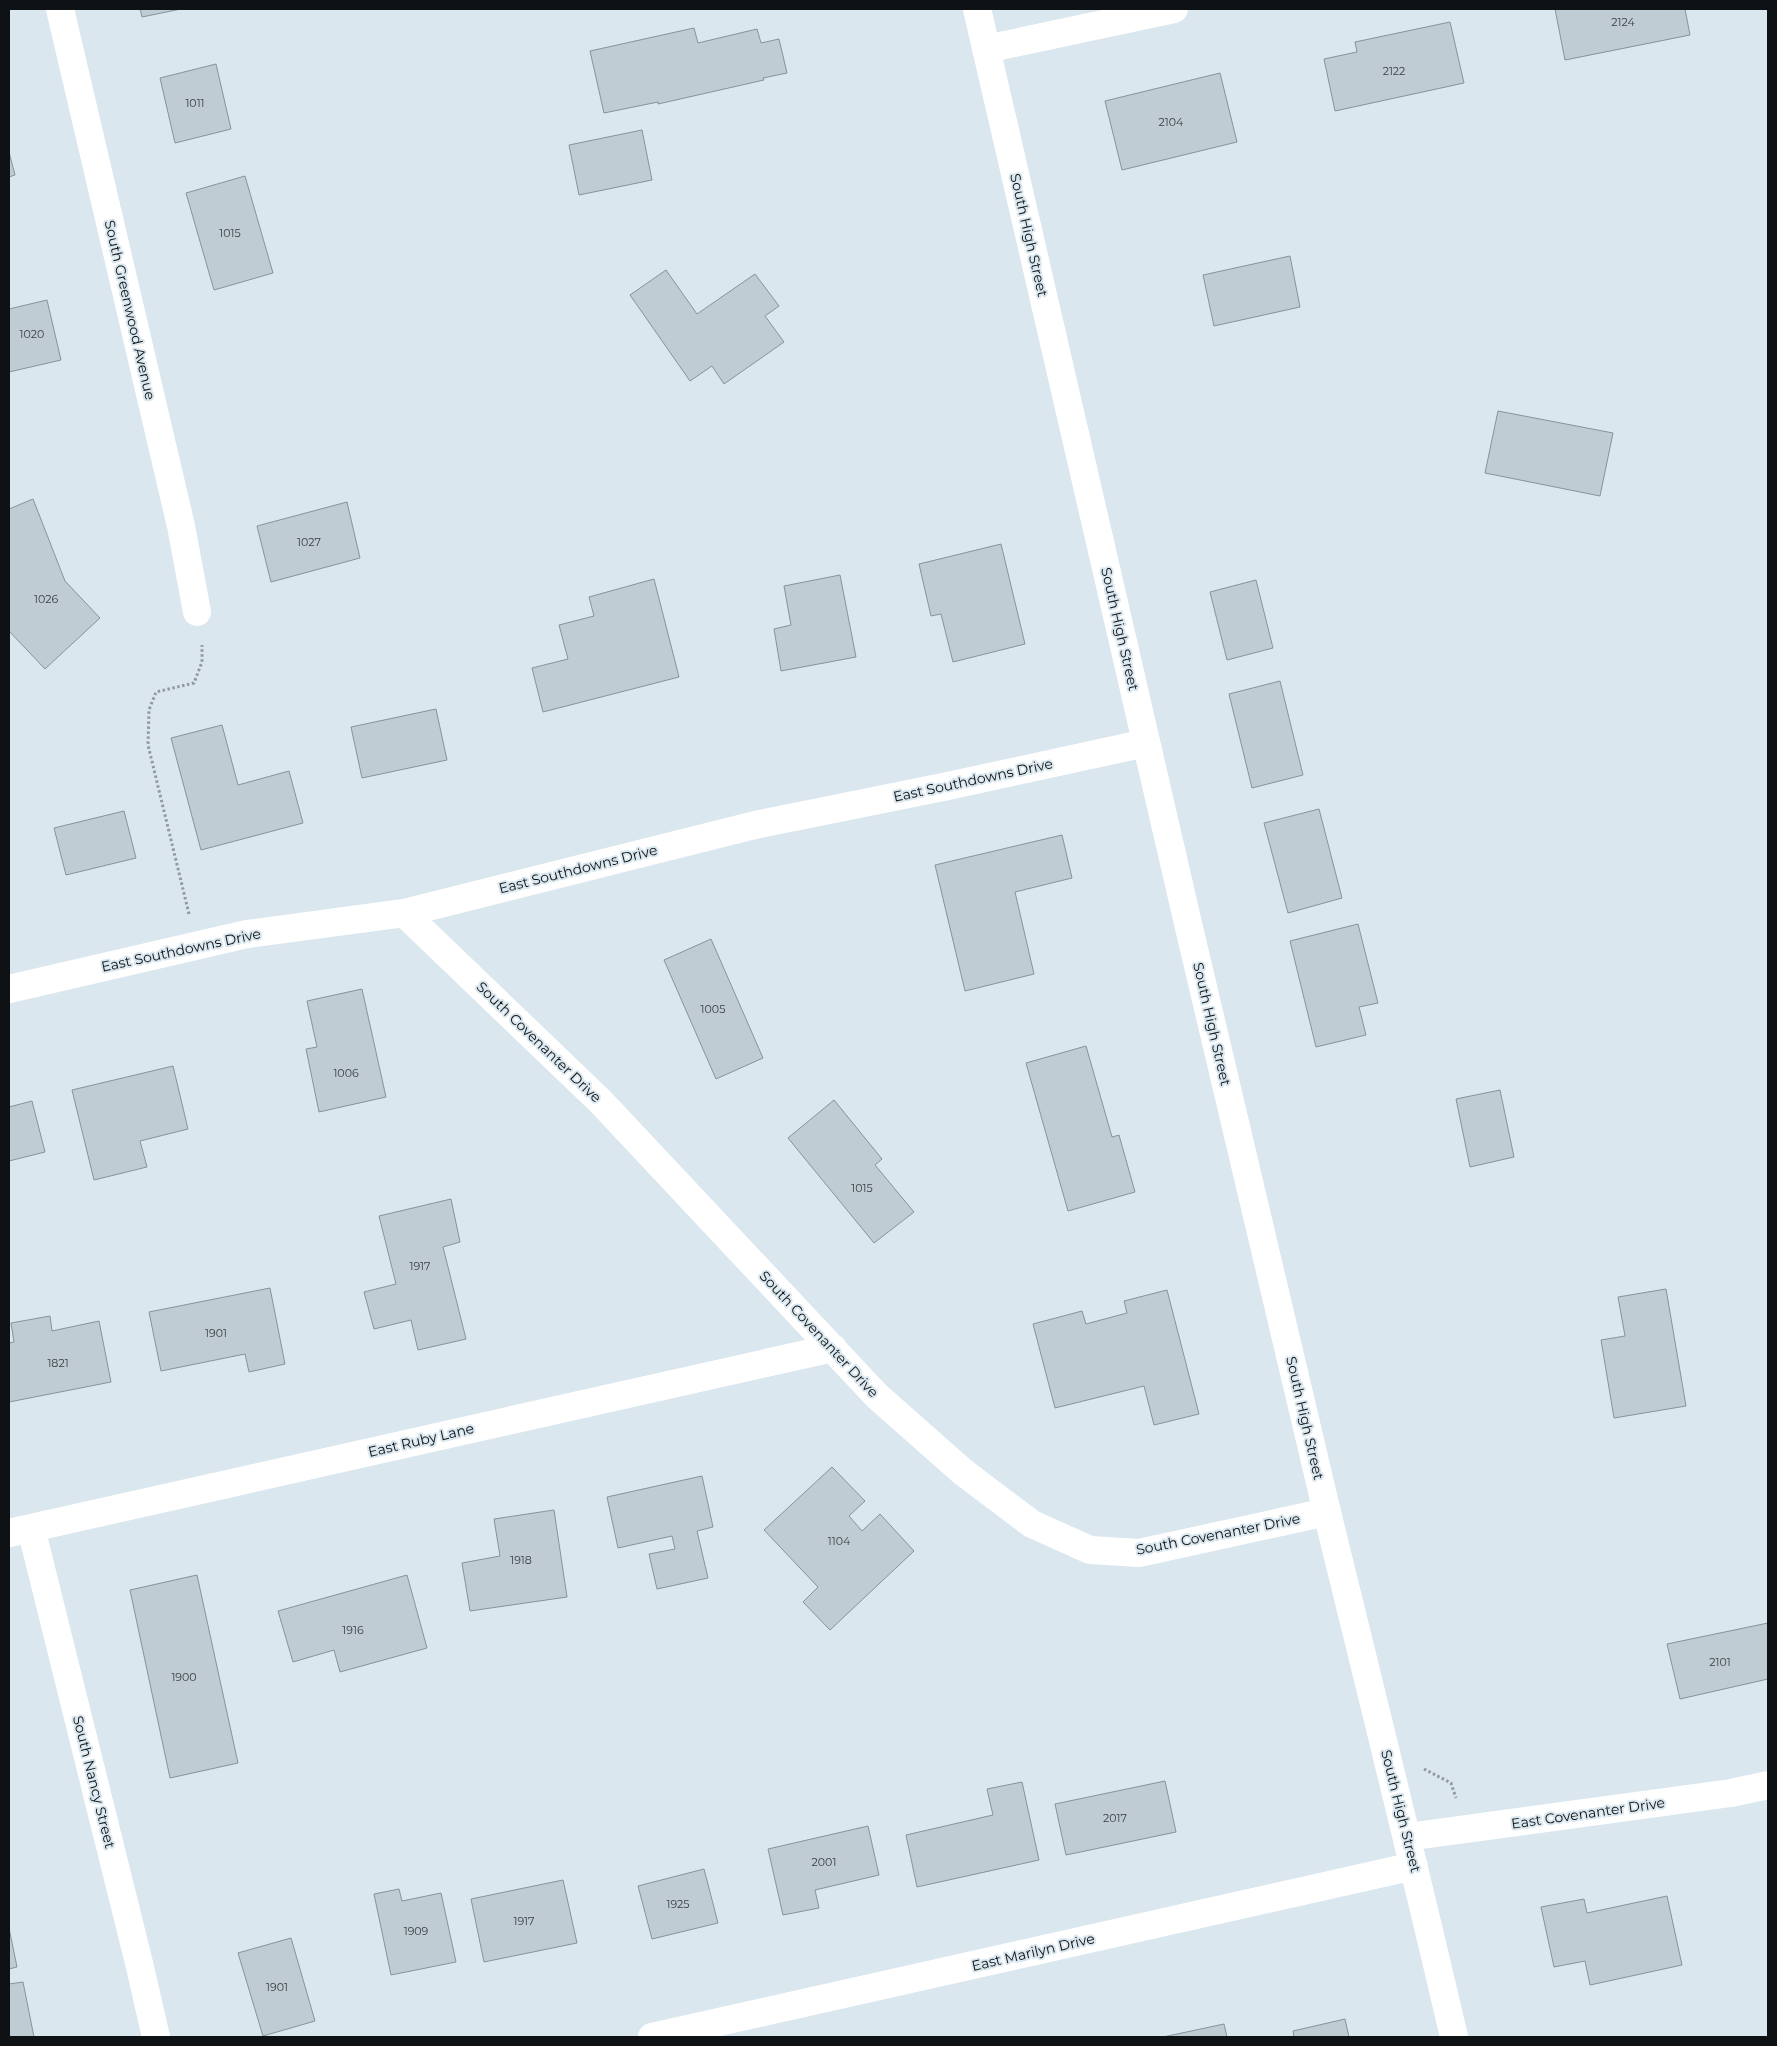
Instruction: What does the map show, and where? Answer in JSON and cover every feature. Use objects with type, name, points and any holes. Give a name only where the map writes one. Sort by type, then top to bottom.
[{"type":"street","name":"South Greenwood Avenue","points":[[60,9],[181,526],[197,612]]},
{"type":"street","name":"South High Street","points":[[977,9],[1146,743],[1327,1512],[1454,2037]]},
{"type":"street","points":[[986,49],[1174,9]]},
{"type":"street","name":"East Southdowns Drive","points":[[9,989],[264,932],[404,913],[755,825],[1146,743]]},
{"type":"street","name":"South Covenanter Drive","points":[[404,913],[601,1102],[877,1396],[963,1472],[1032,1524],[1090,1550],[1140,1552],[1327,1512]]},
{"type":"street","name":"East Ruby Lane","points":[[20,1531],[833,1348]]},
{"type":"street","name":"South Nancy Street","points":[[20,1531],[140,1967],[156,2037]]},
{"type":"street","name":"East Covenanter Drive","points":[[1407,1837],[1731,1793],[1768,1784]]},
{"type":"street","name":"East Marilyn Drive","points":[[652,2037],[1414,1866]]},
{"type":"path","points":[[196,946],[148,745],[149,710],[156,692],[194,683],[202,662],[201,632],[197,612]]},
{"type":"building","points":[[140,9],[181,9],[142,17]]},
{"type":"building","points":[[1555,9],[1685,9],[1690,35],[1565,60]]},
{"type":"building","points":[[1450,22],[1464,83],[1335,111],[1324,59],[1357,52],[1355,42]]},
{"type":"building","points":[[694,28],[698,43],[757,29],[761,43],[779,39],[787,73],[658,104],[658,102],[604,113],[590,51]]},
{"type":"building","points":[[216,64],[231,129],[175,143],[160,78]]},
{"type":"building","points":[[1220,73],[1237,142],[1122,170],[1105,101]]},
{"type":"building","points":[[642,130],[652,180],[579,195],[569,145]]},
{"type":"building","points":[[9,152],[15,175],[9,177]]},
{"type":"building","points":[[245,176],[273,273],[214,290],[186,193]]},
{"type":"building","points":[[1290,256],[1300,307],[1214,326],[1203,275]]},
{"type":"building","points":[[666,270],[697,314],[755,274],[779,306],[765,316],[784,342],[724,384],[712,366],[690,381],[630,295]]},
{"type":"building","points":[[47,300],[61,360],[9,372],[9,309]]},
{"type":"building","points":[[1498,411],[1613,433],[1600,496],[1485,473]]},
{"type":"building","points":[[33,499],[65,581],[100,618],[45,669],[9,631],[9,509]]},
{"type":"building","points":[[347,502],[360,558],[271,582],[257,526]]},
{"type":"building","points":[[1001,544],[1025,644],[953,662],[941,614],[931,616],[919,564]]},
{"type":"building","points":[[840,575],[856,657],[781,671],[774,629],[791,625],[784,586]]},
{"type":"building","points":[[654,579],[679,677],[543,712],[532,668],[568,659],[559,625],[594,616],[589,597]]},
{"type":"building","points":[[1256,580],[1273,648],[1227,660],[1210,592]]},
{"type":"building","points":[[1280,681],[1303,775],[1252,788],[1229,694]]},
{"type":"building","points":[[436,709],[447,760],[362,778],[351,727]]},
{"type":"building","points":[[222,725],[238,785],[289,771],[303,823],[201,850],[171,738]]},
{"type":"building","points":[[1319,809],[1342,898],[1288,913],[1264,823]]},
{"type":"building","points":[[124,811],[136,858],[66,875],[54,828]]},
{"type":"building","points":[[1062,835],[1072,878],[1015,892],[1034,974],[965,991],[935,865]]},
{"type":"building","points":[[1358,924],[1378,1003],[1359,1007],[1366,1035],[1316,1047],[1290,941]]},
{"type":"building","points":[[711,939],[763,1058],[716,1079],[664,960]]},
{"type":"building","points":[[362,989],[386,1097],[319,1112],[306,1049],[317,1047],[307,1001]]},
{"type":"building","points":[[1086,1046],[1112,1137],[1119,1135],[1135,1192],[1068,1211],[1026,1063]]},
{"type":"building","points":[[173,1066],[188,1129],[140,1141],[147,1167],[94,1180],[72,1090]]},
{"type":"building","points":[[1500,1090],[1514,1157],[1470,1167],[1456,1099]]},
{"type":"building","points":[[834,1100],[882,1159],[875,1165],[914,1212],[874,1243],[788,1138]]},
{"type":"building","points":[[32,1101],[45,1152],[9,1161],[9,1107]]},
{"type":"building","points":[[451,1199],[460,1242],[443,1247],[466,1339],[418,1350],[411,1320],[374,1329],[364,1292],[396,1284],[379,1216]]},
{"type":"building","points":[[270,1288],[285,1364],[249,1372],[245,1354],[161,1371],[149,1312]]},
{"type":"building","points":[[1666,1289],[1686,1406],[1614,1418],[1601,1340],[1625,1336],[1618,1297]]},
{"type":"building","points":[[1167,1290],[1199,1414],[1154,1425],[1144,1386],[1055,1408],[1033,1324],[1082,1311],[1086,1324],[1127,1313],[1124,1301]]},
{"type":"building","points":[[50,1316],[52,1331],[99,1321],[111,1382],[9,1402],[9,1343],[14,1342],[11,1323]]},
{"type":"building","points":[[832,1467],[865,1501],[849,1516],[862,1531],[880,1514],[914,1551],[830,1630],[803,1602],[818,1587],[764,1530]]},
{"type":"building","points":[[702,1476],[713,1527],[697,1531],[708,1578],[657,1589],[649,1554],[675,1549],[672,1536],[618,1548],[607,1497]]},
{"type":"building","points":[[554,1510],[567,1597],[470,1611],[462,1563],[500,1556],[494,1519]]},
{"type":"building","points":[[197,1575],[238,1763],[170,1778],[130,1590]]},
{"type":"building","points":[[407,1575],[427,1648],[340,1672],[334,1650],[293,1662],[278,1611]]},
{"type":"building","points":[[1768,1623],[1768,1679],[1680,1699],[1667,1644]]},
{"type":"building","points":[[1165,1781],[1176,1832],[1066,1855],[1055,1804]]},
{"type":"building","points":[[1022,1782],[1039,1860],[917,1887],[906,1835],[993,1815],[987,1789]]},
{"type":"building","points":[[868,1826],[879,1875],[815,1890],[819,1908],[783,1915],[768,1849]]},
{"type":"building","points":[[704,1869],[718,1923],[652,1939],[638,1886]]},
{"type":"building","points":[[563,1880],[577,1943],[484,1962],[471,1899]]},
{"type":"building","points":[[399,1889],[402,1901],[441,1893],[456,1962],[391,1975],[374,1894]]},
{"type":"building","points":[[1667,1896],[1682,1965],[1590,1985],[1585,1961],[1554,1967],[1541,1907],[1584,1899],[1587,1913]]},
{"type":"building","points":[[9,1928],[17,1967],[9,1969]]},
{"type":"building","points":[[291,1938],[315,2021],[263,2036],[238,1953]]},
{"type":"building","points":[[23,1982],[34,2037],[9,2037],[9,1984]]},
{"type":"building","points":[[1345,2019],[1349,2037],[1294,2037],[1293,2031]]},
{"type":"building","points":[[1224,2024],[1227,2037],[1163,2037]]}]
